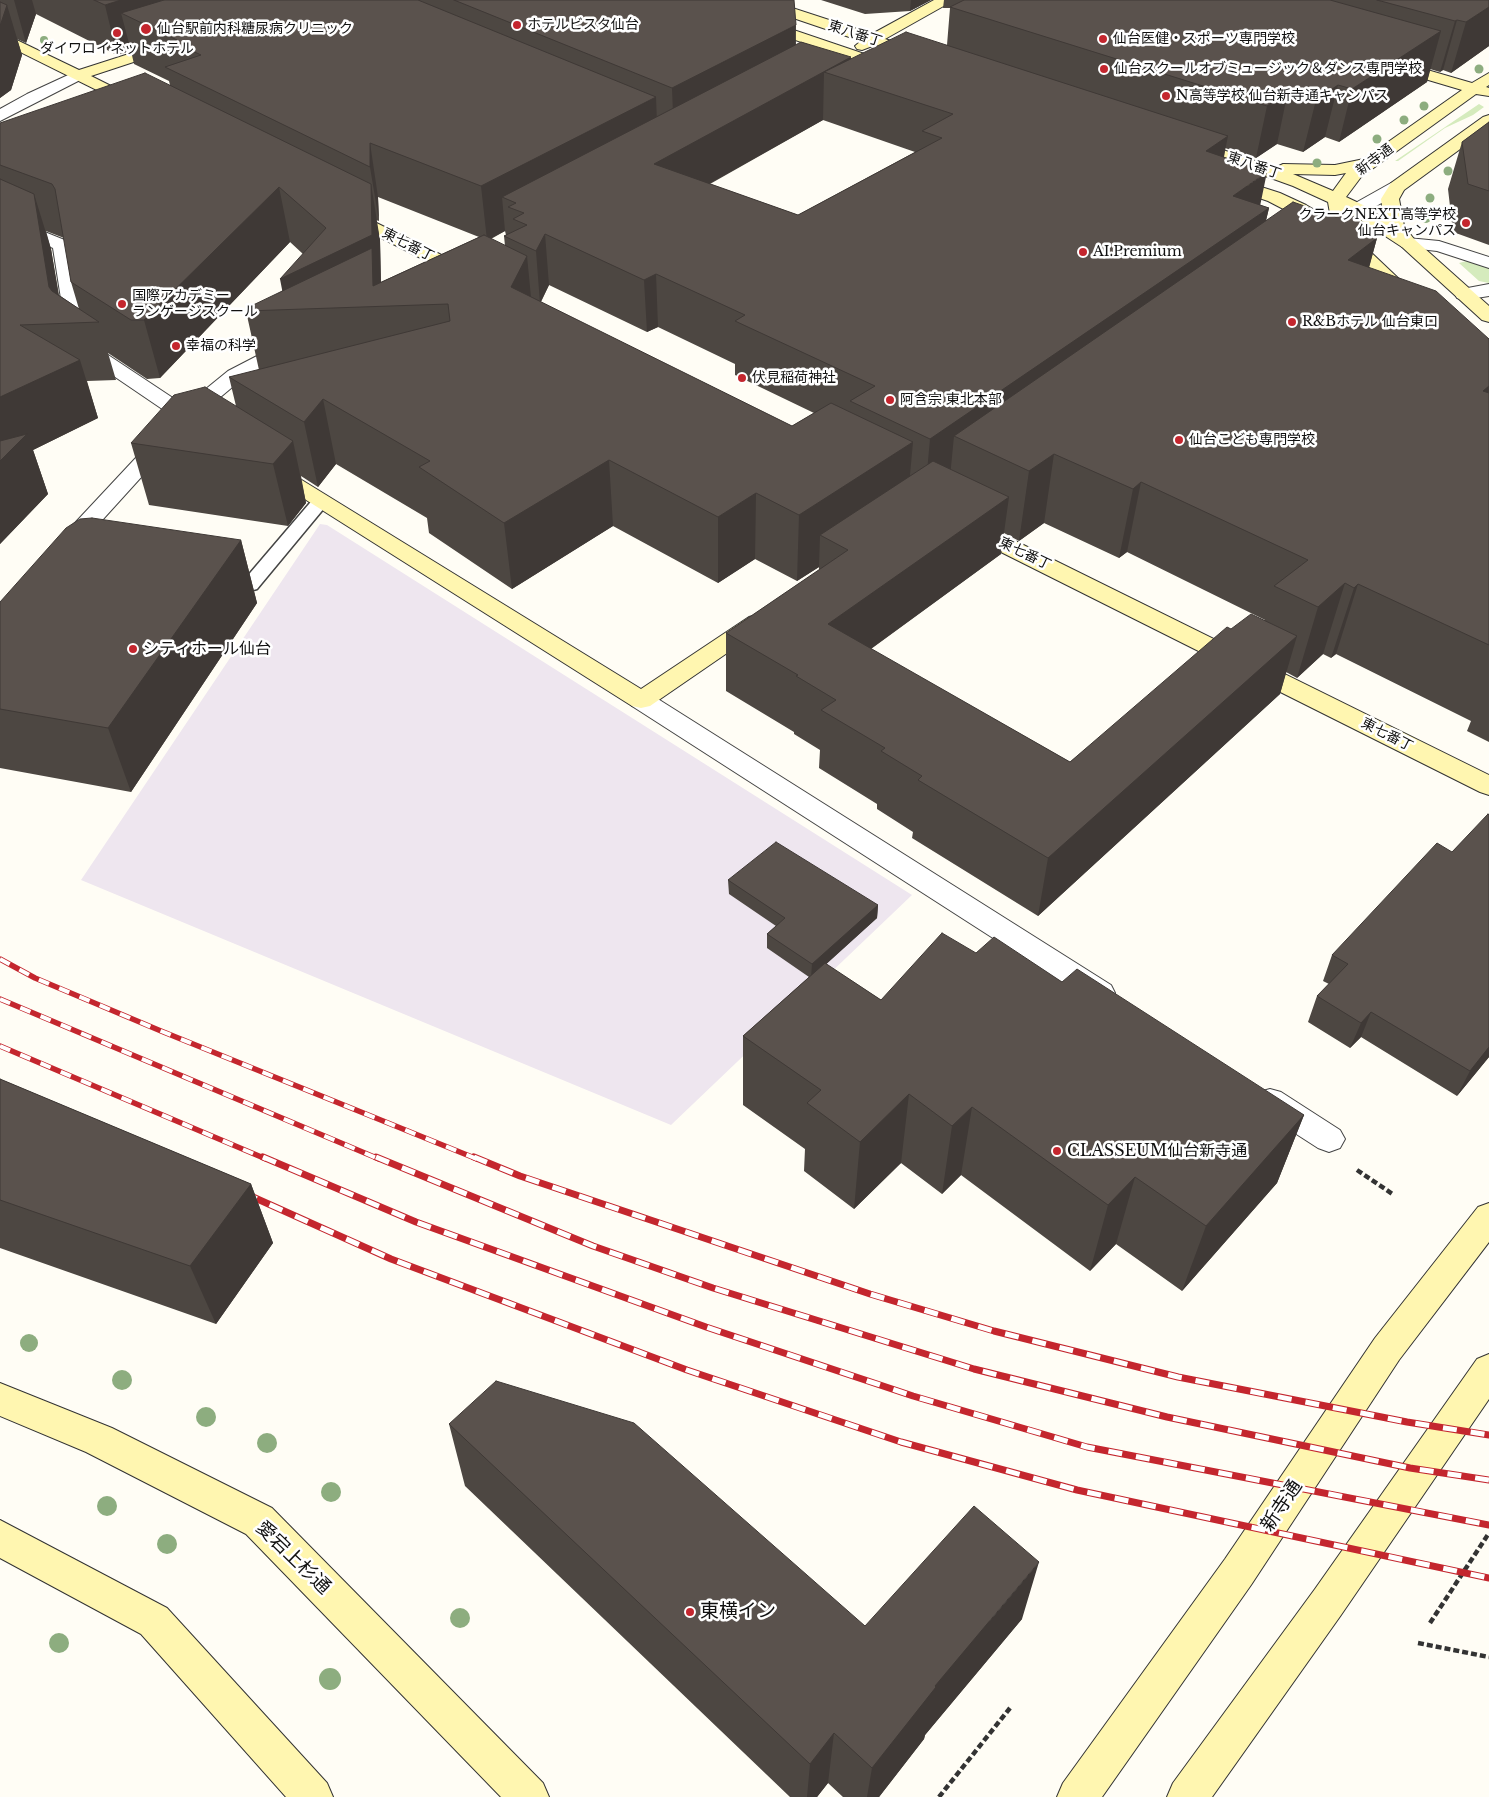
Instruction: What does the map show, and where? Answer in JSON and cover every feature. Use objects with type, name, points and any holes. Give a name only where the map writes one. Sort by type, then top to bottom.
[{"type":"street","name":"東八番丁","points":[[691,0],[902,72]]},
{"type":"street","name":"東八番丁","points":[[754,0],[929,59]]},
{"type":"street","points":[[830,66],[944,0]]},
{"type":"street","points":[[0,36],[155,115]]},
{"type":"street","points":[[0,116],[33,97],[79,75],[185,40]]},
{"type":"street","points":[[1376,60],[1489,93]]},
{"type":"street","name":"新寺通","points":[[1336,200],[1344,186],[1355,173],[1489,78]]},
{"type":"street","points":[[1300,242],[1396,186],[1489,120]]},
{"type":"street","name":"東八番丁","points":[[1173,138],[1299,182],[1357,209],[1408,243],[1439,246],[1489,263]]},
{"type":"street","points":[[1262,168],[1317,171],[1334,170],[1369,163]]},
{"type":"street","name":"東八番丁","points":[[1211,176],[1274,197],[1334,222],[1353,246],[1419,306]]},
{"type":"street","points":[[1274,197],[1336,200],[1396,186]]},
{"type":"street","points":[[1396,186],[1390,199],[1395,227],[1408,243],[1489,316]]},
{"type":"street","points":[[1334,222],[1336,200]]},
{"type":"street","name":"東七番丁","points":[[328,204],[442,270],[486,284]]},
{"type":"street","points":[[0,219],[61,245],[78,343],[206,429]]},
{"type":"street","points":[[442,270],[475,256]]},
{"type":"street","points":[[1464,294],[1489,290]]},
{"type":"street","points":[[67,556],[186,416],[235,375],[305,339]]},
{"type":"street","points":[[256,460],[641,700],[1126,1009]]},
{"type":"street","name":"東七番丁","points":[[950,517],[1489,786]]},
{"type":"street","points":[[641,700],[771,612]]},
{"type":"street","points":[[1248,1087],[1329,1139]]},
{"type":"street","name":"新寺通","points":[[1077,1797],[1238,1572],[1387,1349],[1489,1217]]},
{"type":"street","points":[[1187,1797],[1328,1602],[1489,1370]]},
{"type":"street","name":"愛宕上杉通","points":[[0,1399],[99,1440],[259,1521],[529,1797]]},
{"type":"street","points":[[0,1538],[154,1621],[313,1797]]},
{"type":"lane","points":[[203,578],[250,585],[321,500]]},
{"type":"path","points":[[1350,1165],[1394,1195]]},
{"type":"path","points":[[1430,1623],[1489,1533]]},
{"type":"path","points":[[1418,1643],[1489,1657]]},
{"type":"path","points":[[939,1797],[1010,1708]]},
{"type":"shaded area","points":[[320,524],[327,525],[912,895],[671,1125],[81,880]]},
{"type":"green space","points":[[1479,104],[1484,107],[1473,115],[1445,128],[1398,161],[1395,161]]},
{"type":"green space","points":[[1467,261],[1489,268],[1489,283],[1479,281],[1459,263]]},
{"type":"building","points":[[94,0],[121,0],[105,5]]},
{"type":"building","points":[[164,0],[418,0],[656,97],[481,186],[370,143],[370,167],[165,67],[201,55],[173,42],[177,40],[121,13]]},
{"type":"building","points":[[454,0],[794,0],[796,25],[672,88]]},
{"type":"building","points":[[964,0],[1330,0],[1441,31],[1352,89],[1338,85],[1316,100],[1288,91],[1267,106],[950,7]]},
{"type":"building","points":[[1377,0],[1489,0],[1489,7],[1466,22],[1455,21]]},
{"type":"building","points":[[0,2],[7,5],[0,26]]},
{"type":"building","points":[[906,32],[1228,136],[1206,151],[1267,172],[1233,196],[1269,208],[930,439],[850,401],[875,386],[735,321],[745,315],[656,274],[644,280],[545,234],[536,251],[504,236],[527,225],[513,219],[524,213],[508,207],[516,203],[502,197],[801,42],[851,57],[654,164],[798,215],[942,138],[922,131],[953,114],[824,72]]},
{"type":"building","points":[[145,73],[371,184],[372,235],[280,279],[326,228],[279,187],[144,320],[131,320],[71,282],[55,189],[52,184],[0,165],[0,123]]},
{"type":"building","points":[[1489,122],[1489,191],[1468,184],[1462,142]]},
{"type":"building","points":[[0,179],[34,194],[49,287],[52,291],[99,322],[20,325],[80,360],[0,397]]},
{"type":"building","points":[[1293,202],[1336,217],[1352,215],[1377,238],[1348,260],[1436,291],[1489,339],[1489,386],[1483,391],[1489,393],[1489,645],[1358,584],[1354,588],[1345,583],[1318,607],[1274,586],[1308,560],[1141,482],[1133,489],[1054,454],[1029,471],[954,436]]},
{"type":"building","points":[[484,235],[527,256],[511,287],[792,426],[831,403],[913,442],[799,515],[756,493],[718,517],[609,460],[504,523],[419,467],[430,461],[323,399],[304,422],[229,377],[450,321],[448,304],[246,311],[249,307],[372,248],[373,286]]},
{"type":"building","points":[[205,387],[293,441],[273,464],[131,443],[174,395]]},
{"type":"building","points":[[27,434],[0,461],[0,441]]},
{"type":"building","points":[[933,461],[1009,497],[828,624],[1070,762],[1227,627],[1231,629],[1251,614],[1297,636],[1048,858],[918,780],[922,776],[881,751],[885,748],[821,710],[836,700],[796,676],[798,675],[726,633],[848,550],[820,535]]},
{"type":"building","points":[[92,518],[241,540],[108,728],[0,709],[0,602],[66,528],[80,519]]},
{"type":"building","points":[[1488,814],[1489,1047],[1470,1071],[1371,1012],[1361,1023],[1317,996],[1348,964],[1332,955],[1437,843],[1452,852]]},
{"type":"building","points":[[776,842],[878,905],[812,964],[767,934],[785,918],[728,880]]},
{"type":"building","points":[[942,933],[976,953],[994,937],[1062,982],[1077,969],[1304,1115],[1206,1226],[1135,1177],[1108,1205],[972,1107],[952,1126],[909,1094],[860,1142],[807,1103],[821,1090],[743,1036],[825,963],[881,1000]]},
{"type":"building","points":[[0,1079],[251,1184],[190,1266],[0,1200]]},
{"type":"building","points":[[496,1381],[634,1423],[865,1626],[974,1506],[1039,1562],[935,1686],[872,1768],[834,1733],[810,1764],[449,1424]]},
{"type":"railway","points":[[0,959],[35,978],[161,1031],[477,1159]]},
{"type":"railway","points":[[0,999],[379,1159]]},
{"type":"railway","points":[[0,1046],[266,1159]]},
{"type":"railway","points":[[263,1157],[416,1222],[706,1327],[913,1396],[1087,1447],[1489,1525]]},
{"type":"railway","points":[[376,1157],[593,1246],[713,1288],[974,1369],[1167,1417],[1410,1468],[1489,1480]]},
{"type":"railway","points":[[474,1157],[520,1176],[870,1294],[994,1331],[1178,1377],[1407,1422],[1489,1435]]},
{"type":"railway","points":[[244,1193],[391,1259],[687,1370],[901,1442],[1077,1490],[1489,1578]]},
{"type":"place","name":"ホテルビスタ仙台","points":[[517,25]]},
{"type":"place","name":"仙台駅前内科糖尿病クリニック","points":[[146,29]]},
{"type":"place","name":"ダイワロイネットホテル","points":[[117,33]]},
{"type":"place","name":"仙台医健・スポーツ専門学校","points":[[1103,39]]},
{"type":"place","name":"仙台スクールオブミュージック＆ダンス専門学校","points":[[1104,69]]},
{"type":"place","name":"N高等学校 仙台新寺通キャンパス","points":[[1166,96]]},
{"type":"place","name":"クラークNEXT高等学校 仙台キャンパス","points":[[1466,223]]},
{"type":"place","name":"AI.Premium","points":[[1083,252]]},
{"type":"place","name":"国際アカデミー ランゲージスクール","points":[[122,304]]},
{"type":"place","name":"R&Bホテル 仙台東口","points":[[1292,322]]},
{"type":"place","name":"幸福の科学","points":[[176,346]]},
{"type":"place","name":"伏見稲荷神社","points":[[742,378]]},
{"type":"place","name":"阿含宗 東北本部","points":[[890,400]]},
{"type":"place","name":"仙台こども専門学校","points":[[1179,440]]},
{"type":"place","name":"シティホール仙台","points":[[133,649]]},
{"type":"place","name":"CLASSEUM仙台新寺通","points":[[1057,1151]]},
{"type":"place","name":"東横イン","points":[[690,1612]]}]
